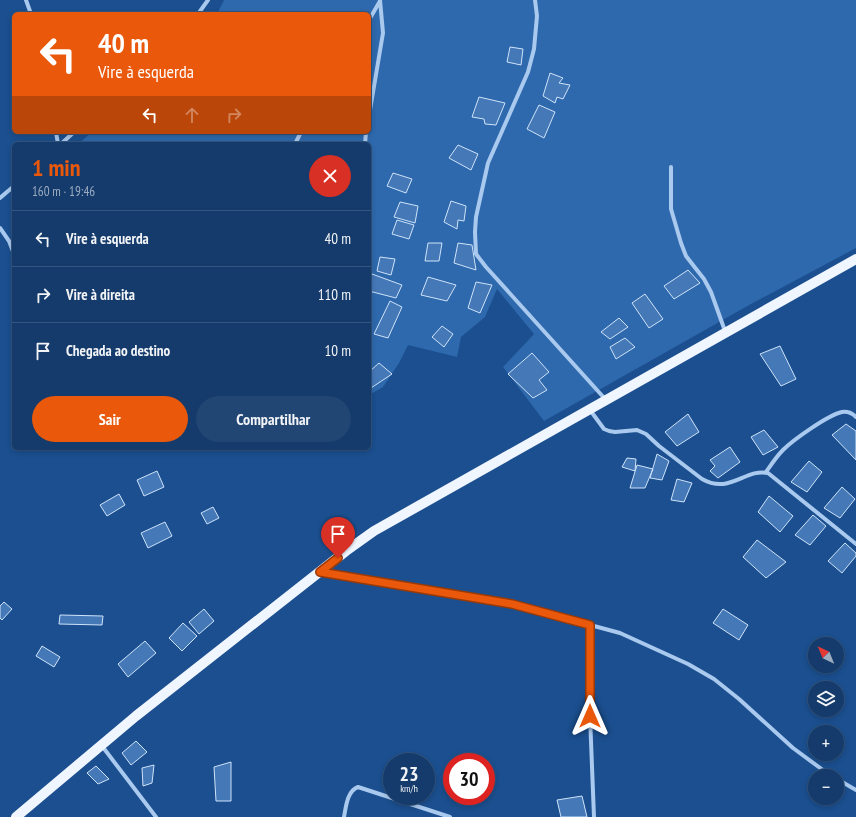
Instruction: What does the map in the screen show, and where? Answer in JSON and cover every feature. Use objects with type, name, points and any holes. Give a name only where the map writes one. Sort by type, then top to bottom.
[{"type":"main road","points":[[16,817],[136,716],[346,551],[374,531],[726,334],[856,259]]},
{"type":"street","points":[[26,0],[30,12]]},
{"type":"street","points":[[199,12],[208,0]]},
{"type":"street","points":[[371,16],[380,0]]},
{"type":"street","points":[[371,104],[383,33],[380,0]]},
{"type":"street","points":[[535,0],[537,16],[534,49],[528,72],[488,163],[474,232],[476,254],[606,401]]},
{"type":"street","points":[[63,142],[72,134]]},
{"type":"street","points":[[671,167],[671,209],[681,243],[692,265],[704,279],[711,292],[726,334]]},
{"type":"street","points":[[0,198],[12,188]]},
{"type":"street","points":[[0,228],[9,241],[12,249]]},
{"type":"street","points":[[589,410],[604,429],[615,432],[638,430],[646,434],[659,446],[708,483],[719,485],[760,472],[766,472],[856,544]]},
{"type":"street","points":[[766,472],[783,450],[804,433],[844,412],[850,412],[856,417]]},
{"type":"street","points":[[320,572],[512,604],[620,633],[688,664],[714,679],[739,699],[793,748],[822,769]]},
{"type":"street","points":[[590,625],[590,716],[594,817]]},
{"type":"street","points":[[102,746],[156,817]]},
{"type":"street","points":[[844,784],[856,790]]},
{"type":"street","points":[[344,817],[350,794],[353,790],[358,788],[450,817]]},
{"type":"shaded area","points":[[224,0],[856,0],[856,248],[751,304],[544,421],[503,367],[534,334],[497,289],[485,317],[461,337],[457,357],[408,345],[399,363],[383,387],[371,394],[371,142],[80,142],[90,134],[371,134],[371,12],[218,12]]},
{"type":"building","points":[[510,47],[523,49],[521,65],[507,62]]},
{"type":"building","points":[[550,73],[563,78],[559,83],[570,85],[563,99],[557,97],[555,103],[543,96]]},
{"type":"building","points":[[479,97],[505,103],[496,125],[485,124],[484,119],[472,117]]},
{"type":"building","points":[[539,105],[555,112],[544,138],[527,129]]},
{"type":"building","points":[[458,145],[478,154],[471,170],[449,158]]},
{"type":"building","points":[[393,173],[412,179],[406,193],[387,186]]},
{"type":"building","points":[[451,201],[466,206],[464,221],[458,220],[457,229],[444,222]]},
{"type":"building","points":[[400,202],[418,206],[415,223],[394,217]]},
{"type":"building","points":[[397,220],[414,225],[409,239],[392,234]]},
{"type":"building","points":[[428,243],[442,243],[439,261],[425,261]]},
{"type":"building","points":[[458,243],[472,245],[476,270],[454,263]]},
{"type":"building","points":[[380,257],[395,259],[391,275],[377,271]]},
{"type":"building","points":[[688,270],[700,283],[674,299],[664,286]]},
{"type":"building","points":[[372,274],[402,285],[396,298],[371,292]]},
{"type":"building","points":[[428,277],[456,285],[447,301],[421,295]]},
{"type":"building","points":[[476,282],[492,285],[480,313],[468,308]]},
{"type":"building","points":[[645,294],[663,319],[649,328],[632,303]]},
{"type":"building","points":[[390,301],[402,307],[388,338],[374,334]]},
{"type":"building","points":[[619,318],[628,327],[610,339],[601,332]]},
{"type":"building","points":[[442,326],[453,334],[444,347],[432,337]]},
{"type":"building","points":[[625,338],[635,347],[616,359],[610,347]]},
{"type":"building","points":[[780,346],[796,379],[781,386],[760,354]]},
{"type":"building","points":[[532,353],[549,372],[539,380],[547,390],[533,398],[508,374]]},
{"type":"building","points":[[379,363],[392,374],[371,388],[371,370]]},
{"type":"building","points":[[688,414],[699,432],[677,446],[665,432]]},
{"type":"building","points":[[846,424],[856,431],[856,460],[832,435]]},
{"type":"building","points":[[764,430],[778,447],[763,455],[751,437]]},
{"type":"building","points":[[730,447],[740,462],[718,478],[710,471],[715,466],[710,460]]},
{"type":"building","points":[[657,454],[669,461],[662,480],[650,478]]},
{"type":"building","points":[[627,458],[636,459],[635,471],[622,467]]},
{"type":"building","points":[[809,461],[822,472],[807,492],[791,482]]},
{"type":"building","points":[[637,465],[653,469],[645,488],[630,488]]},
{"type":"building","points":[[157,471],[164,487],[144,496],[137,480]]},
{"type":"building","points":[[677,479],[692,483],[684,502],[671,500]]},
{"type":"building","points":[[842,487],[855,499],[840,518],[824,508]]},
{"type":"building","points":[[119,494],[125,505],[107,516],[100,505]]},
{"type":"building","points":[[769,496],[793,516],[780,532],[758,512]]},
{"type":"building","points":[[213,507],[219,518],[207,524],[201,513]]},
{"type":"building","points":[[813,515],[826,526],[810,545],[795,535]]},
{"type":"building","points":[[165,522],[172,536],[148,548],[141,533]]},
{"type":"building","points":[[757,540],[786,562],[766,578],[743,557]]},
{"type":"building","points":[[845,543],[856,553],[856,556],[842,573],[828,561]]},
{"type":"building","points":[[4,602],[12,609],[2,620],[0,618],[0,606]]},
{"type":"building","points":[[204,609],[214,621],[199,634],[189,622]]},
{"type":"building","points":[[723,609],[748,625],[739,640],[713,623]]},
{"type":"building","points":[[60,615],[103,616],[102,625],[59,624]]},
{"type":"building","points":[[183,623],[197,636],[182,651],[169,638]]},
{"type":"building","points":[[145,641],[156,653],[128,677],[118,664]]},
{"type":"building","points":[[42,646],[60,657],[54,667],[36,656]]},
{"type":"building","points":[[136,741],[147,752],[131,765],[122,753]]},
{"type":"building","points":[[231,762],[231,801],[216,801],[214,767]]},
{"type":"building","points":[[154,765],[152,783],[143,786],[142,768]]},
{"type":"building","points":[[96,766],[109,779],[98,784],[87,773]]},
{"type":"building","points":[[582,796],[587,817],[561,817],[557,800]]},
{"type":"route","points":[[338,558],[320,572],[512,604],[590,625],[590,716]]}]
